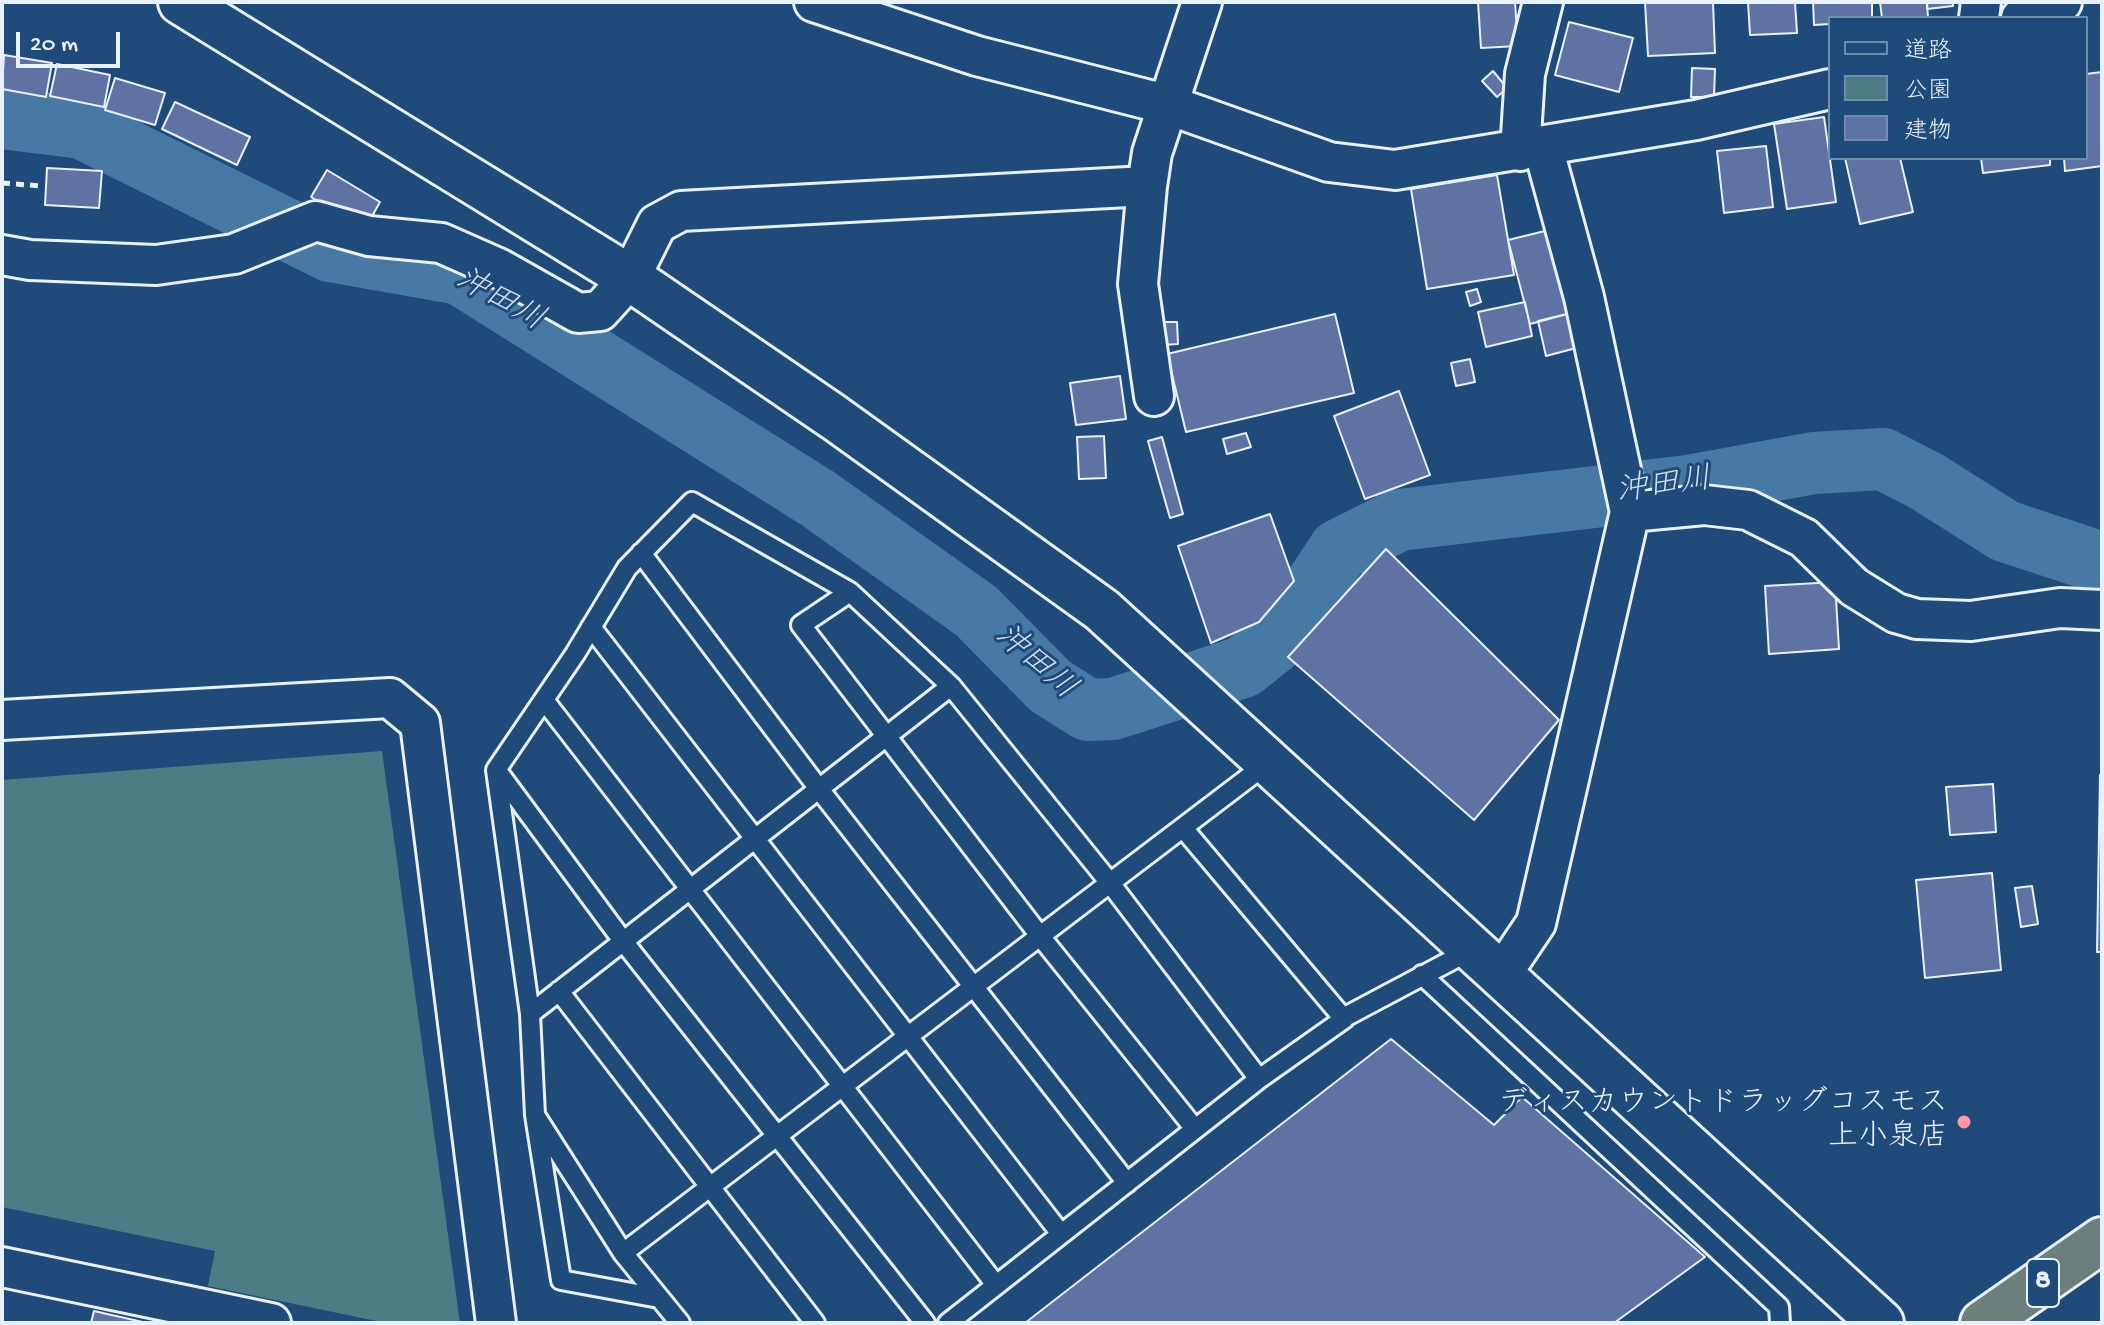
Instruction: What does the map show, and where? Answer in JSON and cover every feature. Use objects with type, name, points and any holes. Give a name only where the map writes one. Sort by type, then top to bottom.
[{"type":"highway","name":"8","points":[[1983,1323],[2102,1240]]},
{"type":"street","points":[[181,2],[630,278],[835,418],[1102,610],[1881,1323]]},
{"type":"street","points":[[814,2],[977,56],[1169,105],[1329,162],[1395,170],[1696,120],[1828,89]]},
{"type":"street","points":[[1154,396],[1138,284],[1147,186],[1152,153],[1202,2]]},
{"type":"street","points":[[1486,962],[1536,923],[1630,512],[1584,297],[1532,149],[1525,74],[1543,2]]},
{"type":"street","points":[[2026,16],[2062,2]]},
{"type":"street","points":[[2,255],[30,260],[156,265],[234,254],[316,221],[369,236],[441,243],[500,269],[578,313],[600,311],[630,278],[657,224],[681,211],[1147,186]]},
{"type":"street","points":[[1630,512],[1704,505],[1748,510],[1804,538],[1854,587],[1896,613],[1917,619],[1971,621],[2060,608],[2102,610]]},
{"type":"street","points":[[2,720],[390,698],[420,723],[496,1323]]},
{"type":"street","points":[[2,1267],[271,1323]]},
{"type":"lane","points":[[659,1298],[561,1280],[535,1115],[530,1014],[496,770],[627,568],[692,502],[850,592],[951,686],[1110,883],[1259,1079]]},
{"type":"lane","points":[[641,553],[819,789],[1127,1183]]},
{"type":"lane","points":[[850,592],[801,625],[1040,936],[1195,1129]]},
{"type":"lane","points":[[591,627],[757,837],[1061,1234]]},
{"type":"lane","points":[[530,1014],[951,686]]},
{"type":"lane","points":[[544,700],[996,1285]]},
{"type":"lane","points":[[623,1253],[1269,762]]},
{"type":"lane","points":[[496,770],[623,941],[925,1323]]},
{"type":"lane","points":[[1183,828],[1343,1018]]},
{"type":"lane","points":[[948,1323],[1259,1079],[1343,1018],[1422,975],[1486,962]]},
{"type":"lane","points":[[1422,975],[1779,1307],[1780,1323]]},
{"type":"lane","points":[[559,991],[815,1323]]},
{"type":"lane","points":[[535,1115],[623,1253],[680,1323]]},
{"type":"path","points":[[2,183],[42,186]]},
{"type":"green space","points":[[382,751],[460,1323],[386,1323],[208,1286],[215,1251],[2,1207],[2,780]]},
{"type":"building","points":[[1478,2],[1515,2],[1518,46],[1481,48]]},
{"type":"building","points":[[1645,2],[1713,2],[1715,53],[1648,56]]},
{"type":"building","points":[[1748,2],[1795,2],[1797,33],[1750,35]]},
{"type":"building","points":[[1813,2],[1872,2],[1872,16],[1828,16],[1828,24],[1814,25]]},
{"type":"building","points":[[1880,2],[1927,2],[1928,16],[1882,16]]},
{"type":"building","points":[[1927,2],[1953,2],[1953,6],[1927,9]]},
{"type":"building","points":[[1569,22],[1633,38],[1619,92],[1555,75]]},
{"type":"building","points":[[4,55],[52,63],[46,97],[2,89]]},
{"type":"building","points":[[57,64],[110,75],[104,107],[50,96]]},
{"type":"building","points":[[1692,68],[1715,69],[1714,97],[1691,97]]},
{"type":"building","points":[[1493,71],[1507,88],[1497,97],[1482,81]]},
{"type":"building","points":[[2102,72],[2102,166],[2065,171],[2064,160],[2088,160],[2088,74]]},
{"type":"building","points":[[115,78],[165,93],[155,125],[105,110]]},
{"type":"building","points":[[175,102],[250,137],[237,165],[162,129]]},
{"type":"building","points":[[1824,117],[1836,202],[1787,209],[1774,124]]},
{"type":"building","points":[[1766,146],[1773,207],[1724,213],[1717,151]]},
{"type":"building","points":[[1845,160],[1900,160],[1913,212],[1860,224]]},
{"type":"building","points":[[1981,160],[2050,160],[2050,165],[1983,173]]},
{"type":"building","points":[[47,168],[102,171],[99,208],[45,205]]},
{"type":"building","points":[[327,170],[380,202],[365,229],[311,197]]},
{"type":"building","points":[[1497,175],[1514,275],[1427,289],[1411,189]]},
{"type":"building","points":[[1549,230],[1571,313],[1530,324],[1508,240]]},
{"type":"building","points":[[1477,289],[1481,302],[1470,306],[1466,292]]},
{"type":"building","points":[[1525,302],[1532,336],[1486,347],[1478,312]]},
{"type":"building","points":[[1571,313],[1580,347],[1546,356],[1538,321]]},
{"type":"building","points":[[1335,314],[1354,393],[1186,432],[1167,354]]},
{"type":"building","points":[[1163,322],[1177,322],[1178,344],[1163,345]]},
{"type":"building","points":[[1470,359],[1475,382],[1456,386],[1451,363]]},
{"type":"building","points":[[1120,376],[1126,419],[1076,425],[1070,383]]},
{"type":"building","points":[[1399,391],[1430,475],[1365,499],[1334,416]]},
{"type":"building","points":[[1246,433],[1251,447],[1227,454],[1223,439]]},
{"type":"building","points":[[1104,436],[1106,478],[1079,479],[1077,437]]},
{"type":"building","points":[[1162,437],[1183,514],[1170,518],[1148,441]]},
{"type":"building","points":[[1270,514],[1294,581],[1259,622],[1211,643],[1178,546]]},
{"type":"building","points":[[1386,549],[1559,720],[1474,820],[1288,657]]},
{"type":"building","points":[[1835,582],[1839,649],[1769,654],[1765,586]]},
{"type":"building","points":[[2100,775],[2102,952],[2097,952]]},
{"type":"building","points":[[1993,784],[1996,832],[1950,835],[1946,787]]},
{"type":"building","points":[[1992,873],[2001,970],[1925,978],[1916,880]]},
{"type":"building","points":[[2032,886],[2038,924],[2021,927],[2015,888]]},
{"type":"building","points":[[1391,1039],[1494,1125],[1522,1097],[1705,1257],[1614,1323],[1025,1323]]},
{"type":"building","points":[[94,1311],[147,1323],[91,1323]]},
{"type":"waterway","name":"沖田川","points":[[2,118],[82,128],[330,251],[460,274],[817,498],[976,611],[1050,686],[1088,710],[1113,709],[1243,667],[1283,635],[1339,550],[1399,520],[1688,486],[1814,463],[1883,459],[1926,481],[2005,531],[2102,563]]},
{"type":"place","name":"ディスカウントドラッグコスモス 上小泉店","points":[[1964,1122]]}]
